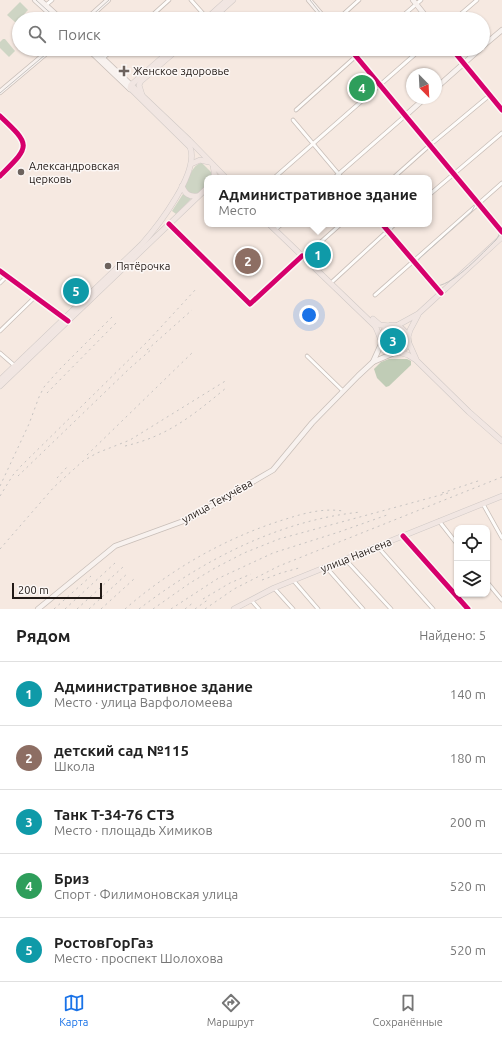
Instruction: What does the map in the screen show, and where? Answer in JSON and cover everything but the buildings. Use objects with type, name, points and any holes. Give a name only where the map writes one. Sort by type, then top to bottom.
[{"type":"main road","points":[[215,12],[227,0]]},
{"type":"main road","points":[[217,12],[233,0]]},
{"type":"main road","points":[[131,87],[164,56]]},
{"type":"main road","points":[[142,96],[139,85],[141,81],[170,56]]},
{"type":"main road","points":[[131,87],[223,175]]},
{"type":"main road","points":[[0,386],[150,235],[173,203],[182,186],[190,165],[192,153],[188,145],[131,87]]},
{"type":"main road","points":[[190,165],[200,160],[212,163]]},
{"type":"main road","points":[[212,163],[214,175]]},
{"type":"main road","points":[[182,186],[186,194],[193,197],[198,196]]},
{"type":"main road","points":[[0,380],[204,191]]},
{"type":"main road","points":[[272,227],[333,281],[377,323],[390,326],[398,325],[418,314],[502,237]]},
{"type":"main road","points":[[276,227],[375,326],[386,349],[408,355],[416,360],[502,441]]},
{"type":"main road","points":[[396,352],[405,348],[410,330],[418,314]]},
{"type":"main road","points":[[398,325],[404,329],[416,360]]},
{"type":"main road","points":[[381,340],[384,331],[390,326]]},
{"type":"main road","name":"улица Нансена","points":[[234,609],[274,588],[502,496]]},
{"type":"street","points":[[35,0],[48,12]]},
{"type":"street","points":[[40,0],[54,12]]},
{"type":"street","points":[[46,5],[52,0]]},
{"type":"street","points":[[95,12],[108,0]]},
{"type":"street","points":[[156,12],[169,0]]},
{"type":"street","points":[[191,0],[202,12]]},
{"type":"street","points":[[309,0],[319,12]]},
{"type":"street","points":[[346,12],[359,0]]},
{"type":"street","points":[[405,12],[414,2],[421,0]]},
{"type":"street","points":[[463,12],[477,0]]},
{"type":"street","points":[[414,2],[422,12]]},
{"type":"street","points":[[490,40],[502,30]]},
{"type":"street","points":[[0,92],[43,56]]},
{"type":"street","points":[[96,56],[131,87]]},
{"type":"street","points":[[102,56],[131,87]]},
{"type":"street","points":[[296,110],[356,56],[502,232]]},
{"type":"street","points":[[277,175],[413,56]]},
{"type":"street","points":[[458,56],[502,110]]},
{"type":"street","points":[[442,83],[472,56]]},
{"type":"street","points":[[396,175],[429,145],[490,95]]},
{"type":"street","points":[[293,120],[338,174],[418,104]]},
{"type":"street","points":[[0,116],[19,134],[24,144],[23,152],[0,176]]},
{"type":"street","points":[[432,192],[502,133]]},
{"type":"street","points":[[375,295],[502,183]]},
{"type":"street","points":[[169,224],[250,304],[338,227]]},
{"type":"street","points":[[385,227],[441,293]]},
{"type":"street","points":[[333,281],[393,227]]},
{"type":"street","points":[[0,271],[66,320]]},
{"type":"street","points":[[0,283],[7,276]]},
{"type":"street","points":[[0,331],[35,297]]},
{"type":"street","name":"улица Текучёва","points":[[373,362],[381,340]]},
{"type":"street","name":"улица Текучёва","points":[[38,609],[115,546],[189,519],[272,470],[312,422],[373,362],[396,352]]},
{"type":"street","points":[[0,353],[15,366]]},
{"type":"street","points":[[307,356],[343,391]]},
{"type":"street","points":[[483,504],[502,538]]},
{"type":"street","points":[[439,522],[454,540]]},
{"type":"street","points":[[403,536],[468,609]]},
{"type":"street","points":[[378,546],[433,609]]},
{"type":"street","points":[[345,559],[391,609]]},
{"type":"street","points":[[326,567],[363,609]]},
{"type":"street","points":[[293,580],[318,609]]},
{"type":"street","points":[[490,586],[502,600]]},
{"type":"street","points":[[274,588],[293,609]]},
{"type":"street","points":[[498,595],[502,591]]},
{"type":"street","points":[[251,599],[259,609]]},
{"type":"green space","points":[[20,2],[28,10],[26,12],[12,12],[12,19],[7,15]]},
{"type":"green space","points":[[5,39],[12,47],[12,54],[9,57],[0,48],[0,42]]},
{"type":"green space","points":[[202,163],[211,172],[212,175],[204,175],[204,188],[197,194],[191,194],[185,189],[185,187],[193,169]]},
{"type":"green space","points":[[183,194],[191,199],[176,214],[172,211]]},
{"type":"green space","points":[[395,328],[403,331],[406,339],[403,347],[395,350],[387,347],[384,339],[387,331]]},
{"type":"green space","points":[[389,359],[407,359],[411,361],[411,365],[389,386],[386,387],[377,378],[374,369],[381,362]]},
{"type":"tram line","points":[[36,0],[49,12]]},
{"type":"tram line","points":[[96,12],[109,0]]},
{"type":"tram line","points":[[310,0],[319,12]]},
{"type":"tram line","points":[[0,93],[44,56]]},
{"type":"tram line","points":[[355,56],[475,202]]},
{"type":"tram line","points":[[357,56],[475,202]]},
{"type":"tram line","points":[[0,115],[22,138],[25,149],[19,159],[0,177]]},
{"type":"tram line","points":[[475,202],[498,228],[498,237],[460,274],[444,284],[437,286],[431,285],[418,271],[417,267],[419,259],[472,211],[475,202]]},
{"type":"railway","points":[[0,496],[13,475],[21,466],[149,340],[196,289]]},
{"type":"railway","points":[[147,350],[192,310]]},
{"type":"railway","points":[[0,486],[29,424],[44,387],[112,317]]},
{"type":"railway","points":[[47,393],[117,322]]},
{"type":"railway","points":[[18,476],[130,368],[153,348]]},
{"type":"railway","points":[[87,455],[194,351]]},
{"type":"railway","points":[[0,549],[54,487],[83,461],[97,453],[130,440],[227,380]]},
{"type":"railway","points":[[125,446],[140,442],[167,431],[190,416],[226,388]]},
{"type":"railway","points":[[57,478],[67,467]]},
{"type":"railway","points":[[205,609],[234,589],[279,566],[502,477]]},
{"type":"railway","points":[[442,493],[481,480]]},
{"type":"railway","points":[[153,609],[190,583],[215,568],[244,553],[279,539],[448,493]]},
{"type":"railway","points":[[125,609],[143,594],[181,568],[242,535],[264,526],[307,513],[328,510],[343,511]]},
{"type":"railway","points":[[139,609],[189,574],[244,545],[272,533],[301,524],[331,516],[361,512]]},
{"type":"railway","points":[[171,609],[217,579],[273,553],[387,515]]},
{"type":"railway","points":[[65,609],[115,563]]},
{"type":"railway","points":[[77,609],[123,567]]},
{"type":"railway","points":[[262,580],[299,568]]},
{"type":"railway","points":[[89,609],[128,573]]},
{"type":"railway","points":[[203,599],[230,583],[251,574]]},
{"type":"railway","points":[[54,609],[91,576]]},
{"type":"railway","points":[[101,609],[134,579]]},
{"type":"railway","points":[[195,609],[209,599]]},
{"type":"railway","points":[[185,609],[194,602]]},
{"type":"cycle path","points":[[356,56],[502,232]]},
{"type":"cycle path","points":[[458,56],[502,110]]},
{"type":"cycle path","points":[[0,116],[18,134],[22,140],[23,146],[22,152],[0,176]]},
{"type":"cycle path","points":[[169,224],[250,304],[302,256]]},
{"type":"cycle path","points":[[385,227],[441,293]]},
{"type":"cycle path","points":[[0,271],[68,321]]},
{"type":"cycle path","points":[[403,536],[468,609]]},
{"type":"place","name":"Женское здоровье","points":[[124,71]]},
{"type":"place","name":"Бриз","points":[[362,88]]},
{"type":"place","name":"Александровская церковь","points":[[21,172]]},
{"type":"place","name":"Административное здание","points":[[318,255]]},
{"type":"place","name":"детский сад №115","points":[[248,261]]},
{"type":"place","name":"Пятёрочка","points":[[108,266]]},
{"type":"place","name":"РостовГорГаз","points":[[76,291]]},
{"type":"place","name":"Танк Т-34-76 СТЗ","points":[[393,341]]}]
